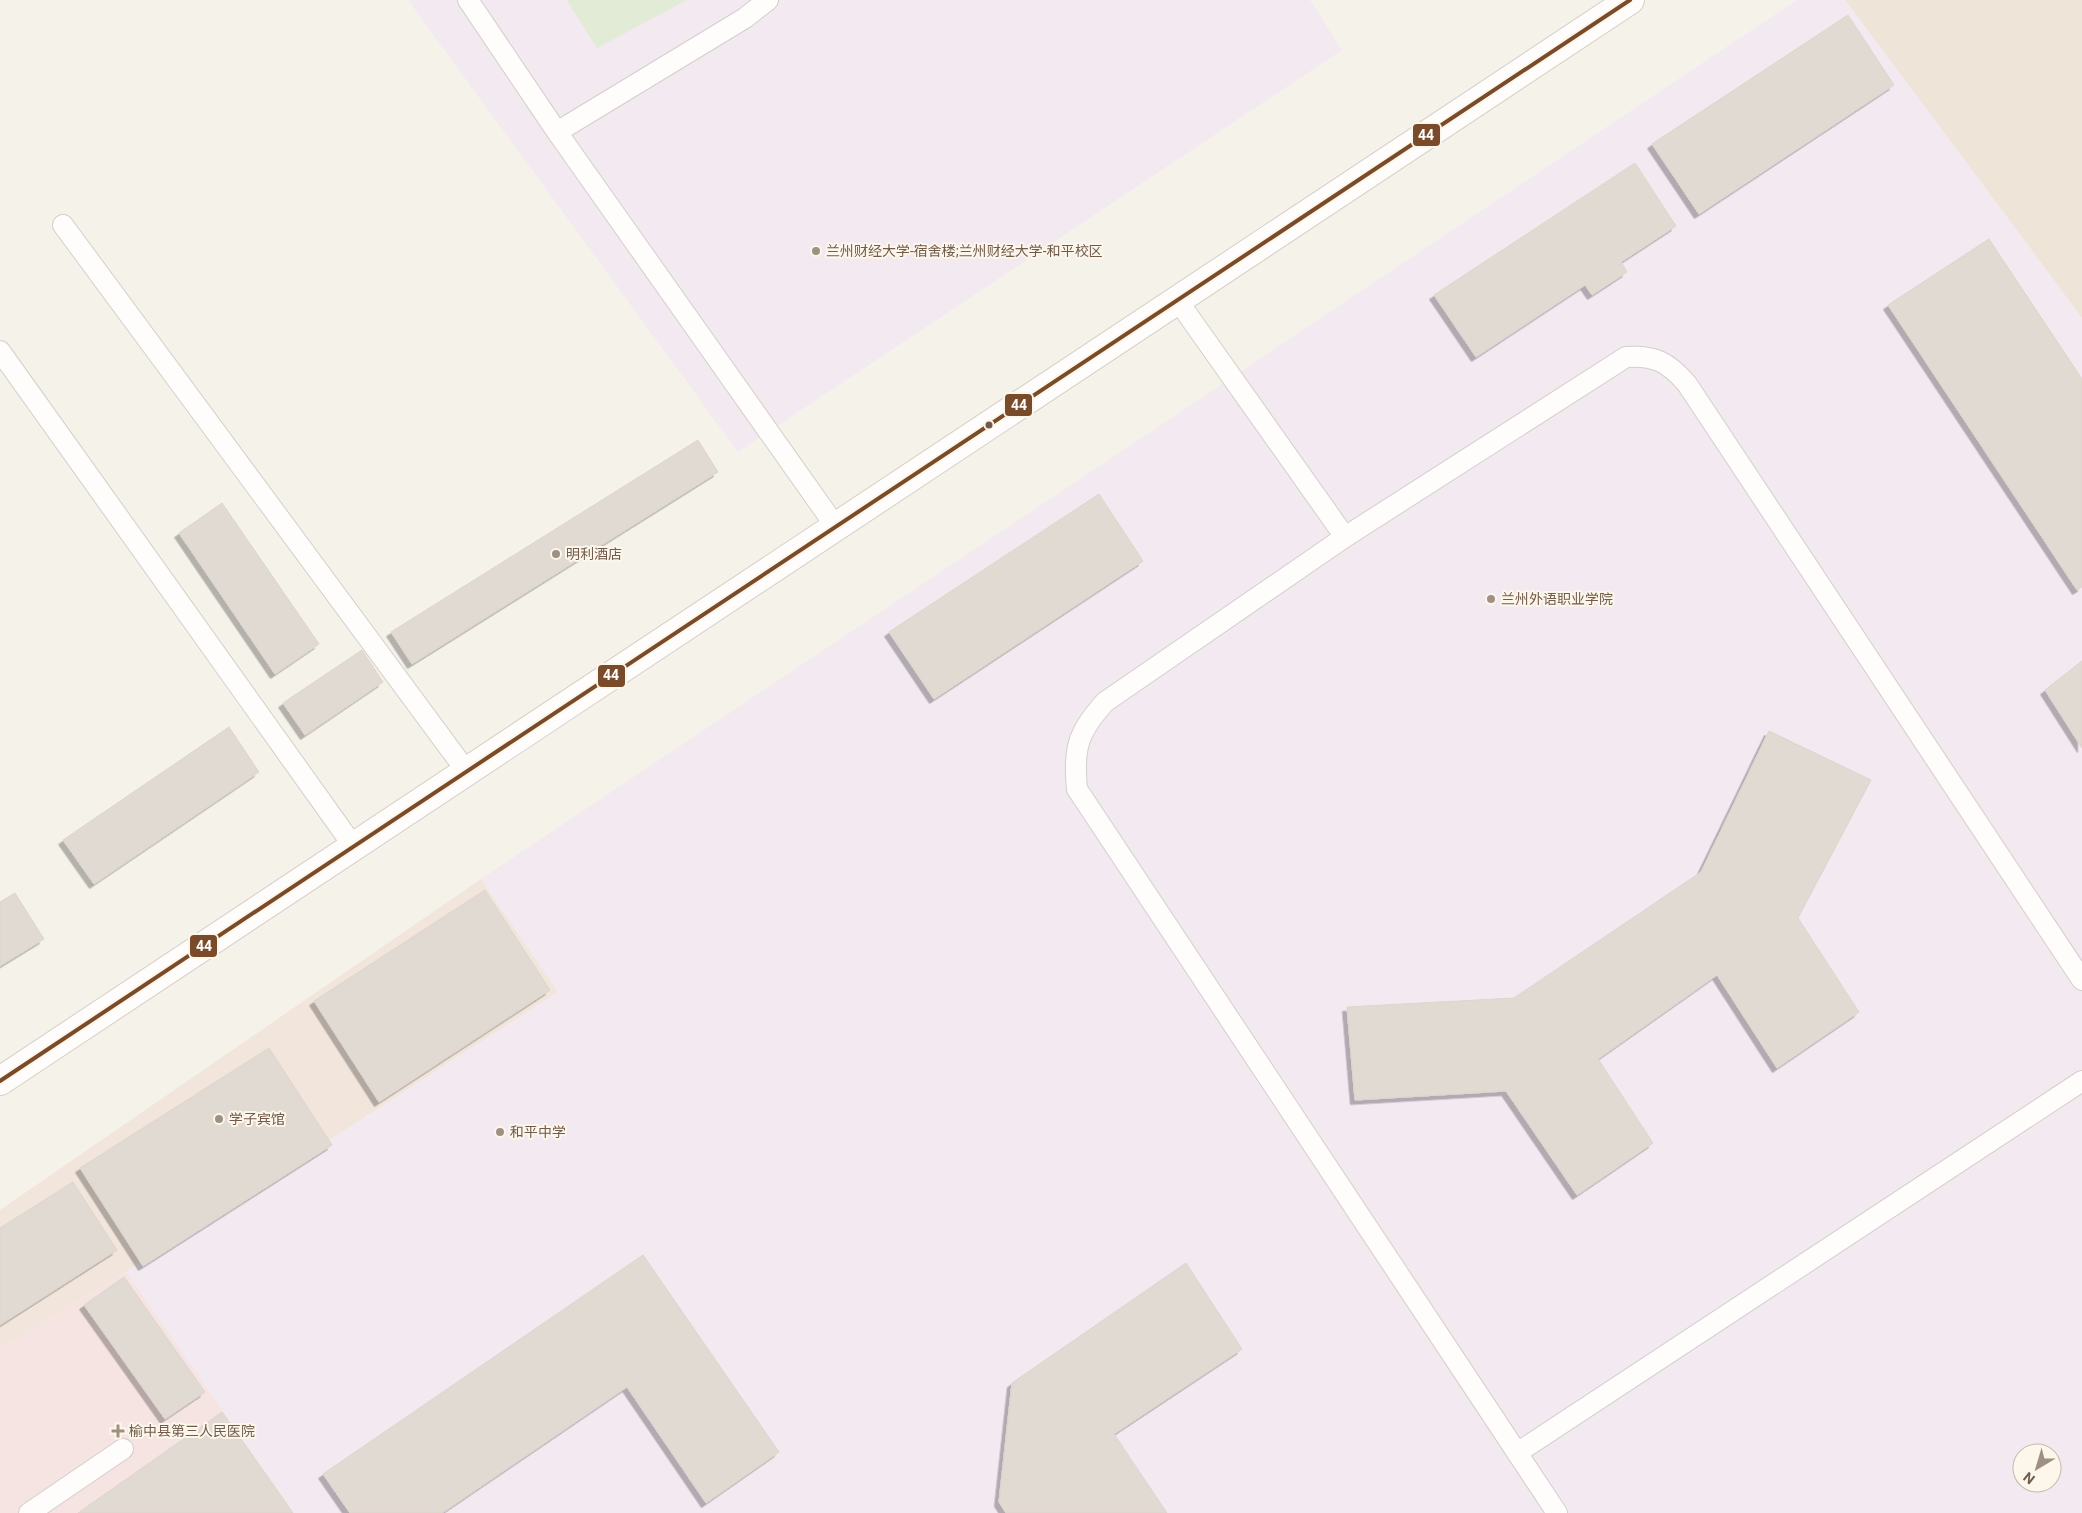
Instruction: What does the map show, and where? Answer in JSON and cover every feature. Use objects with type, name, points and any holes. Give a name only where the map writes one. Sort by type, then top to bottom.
[{"type":"main road","points":[[0,1081],[1630,0]]},
{"type":"lane","points":[[468,0],[557,132],[836,527]]},
{"type":"lane","points":[[557,132],[745,18],[768,0]]},
{"type":"lane","points":[[63,225],[466,772]]},
{"type":"lane","points":[[1178,301],[1345,537]]},
{"type":"lane","points":[[0,351],[354,847]]},
{"type":"lane","points":[[1557,1513],[1077,789],[1075,765],[1078,741],[1089,720],[1105,702],[1345,537],[1626,357],[1644,356],[1661,361],[1676,371],[1687,384],[2082,980]]},
{"type":"lane","points":[[1517,1453],[2082,1081]]},
{"type":"lane","points":[[29,1513],[123,1449]]},
{"type":"shaded area","name":"兰州财经大学-宿舍楼;兰州财经大学-和平校区","points":[[408,0],[1310,0],[1342,50],[738,452]]},
{"type":"shaded area","name":"兰州外语职业学院","points":[[1797,0],[1845,0],[2082,318],[2082,1513],[294,1513],[126,1272],[558,992],[481,879]]},
{"type":"shaded area","points":[[1845,0],[2082,0],[2082,318]]},
{"type":"shaded area","points":[[481,879],[558,992],[126,1272],[0,1349],[0,1210]]},
{"type":"shaded area","name":"榆中县第三人民医院","points":[[126,1272],[294,1513],[0,1513],[0,1349]]},
{"type":"green space","points":[[567,0],[687,0],[597,48]]},
{"type":"building","points":[[1848,15],[1894,85],[1699,214],[1652,144]]},
{"type":"building","points":[[1635,163],[1676,226],[1621,262],[1627,272],[1592,295],[1585,285],[1476,357],[1434,295]]},
{"type":"building","points":[[1989,239],[2082,379],[2082,587],[2077,590],[1888,305]]},
{"type":"building","points":[[698,440],[718,472],[412,664],[391,632]]},
{"type":"building","points":[[1099,494],[1143,561],[934,699],[889,632]]},
{"type":"building","points":[[222,503],[319,644],[275,674],[179,533]]},
{"type":"building","points":[[362,650],[383,682],[305,735],[283,703]]},
{"type":"building","points":[[2082,661],[2082,748],[2045,690]]},
{"type":"building","points":[[229,727],[259,772],[94,884],[63,840]]},
{"type":"building","points":[[1769,731],[1871,780],[1798,918],[1859,1012],[1777,1068],[1717,975],[1598,1059],[1653,1143],[1577,1195],[1506,1091],[1355,1100],[1347,1007],[1514,998],[1701,872]]},
{"type":"building","points":[[485,890],[550,990],[379,1102],[314,1001]]},
{"type":"building","points":[[15,893],[44,939],[0,966],[0,902]]},
{"type":"building","points":[[269,1048],[332,1145],[143,1266],[80,1168]]},
{"type":"building","points":[[73,1182],[117,1250],[0,1325],[0,1228]]},
{"type":"building","points":[[643,1255],[779,1452],[706,1503],[627,1387],[442,1513],[350,1513],[323,1474]]},
{"type":"building","points":[[1186,1263],[1242,1349],[1114,1434],[1167,1513],[1006,1513],[999,1502],[1012,1383]]},
{"type":"building","points":[[124,1277],[205,1392],[165,1419],[84,1305]]},
{"type":"building","points":[[222,1412],[293,1513],[78,1513]]},
{"type":"transit line","name":"44","points":[[0,1081],[1630,0]]},
{"type":"place","name":"兰州财经大学-宿舍楼;兰州财经大学-和平校区","points":[[816,251]]},
{"type":"place","name":"明利酒店","points":[[556,554]]},
{"type":"place","name":"兰州外语职业学院","points":[[1491,599]]},
{"type":"place","name":"学子宾馆","points":[[219,1119]]},
{"type":"place","name":"和平中学","points":[[500,1132]]},
{"type":"place","name":"榆中县第三人民医院","points":[[118,1431]]}]
